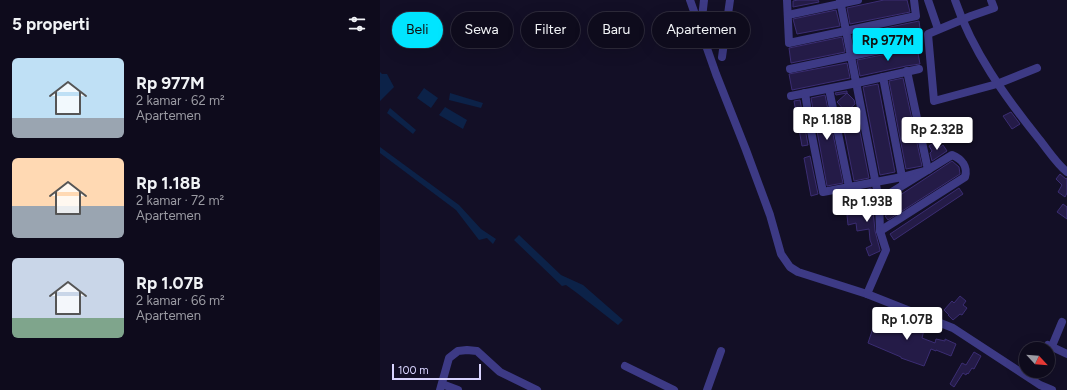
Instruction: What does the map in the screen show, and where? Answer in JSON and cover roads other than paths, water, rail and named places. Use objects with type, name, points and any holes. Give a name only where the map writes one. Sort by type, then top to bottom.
[{"type":"street","points":[[690,0],[694,12]]},
{"type":"street","points":[[702,12],[704,0]]},
{"type":"street","points":[[722,57],[730,0]]},
{"type":"street","points":[[787,0],[789,43],[916,16],[914,0]]},
{"type":"street","points":[[788,15],[841,2],[858,0]]},
{"type":"street","points":[[928,0],[938,29]]},
{"type":"street","points":[[956,0],[962,20],[997,84],[1067,172]]},
{"type":"street","points":[[991,0],[994,8],[928,34],[934,101],[997,84],[1037,68]]},
{"type":"street","points":[[841,2],[879,200],[880,231],[886,250],[867,294]]},
{"type":"street","points":[[790,68],[918,42]]},
{"type":"street","points":[[707,48],[770,215],[781,254],[790,267],[798,272],[867,294],[954,328],[1040,384],[1052,390]]},
{"type":"street","points":[[791,96],[919,69]]},
{"type":"street","points":[[907,72],[928,170]]},
{"type":"street","points":[[883,77],[904,185]]},
{"type":"street","points":[[829,88],[849,187]]},
{"type":"street","points":[[805,93],[823,192],[902,177],[928,170]]},
{"type":"street","points":[[879,200],[952,155],[958,158],[966,167],[966,177],[880,231]]},
{"type":"street","points":[[1062,322],[1050,346],[1067,354]]},
{"type":"street","points":[[458,390],[441,387],[449,358],[458,351],[467,350],[477,351],[500,372],[519,386],[536,390]]},
{"type":"street","points":[[707,390],[721,351]]},
{"type":"street","points":[[625,366],[674,390]]},
{"type":"water","points":[[380,72],[382,74],[387,74],[394,87],[380,101]]},
{"type":"water","points":[[424,88],[438,98],[431,108],[417,98]]},
{"type":"water","points":[[450,93],[483,103],[481,108],[449,100]]},
{"type":"water","points":[[445,107],[467,120],[463,129],[439,115]]},
{"type":"water","points":[[390,108],[416,130],[413,134],[387,113]]},
{"type":"water","points":[[380,147],[459,205],[481,229],[496,239],[493,244],[487,238],[479,240],[456,210],[380,153]]},
{"type":"water","points":[[519,235],[561,275],[583,285],[623,320],[618,325],[566,285],[562,286],[514,240]]}]
